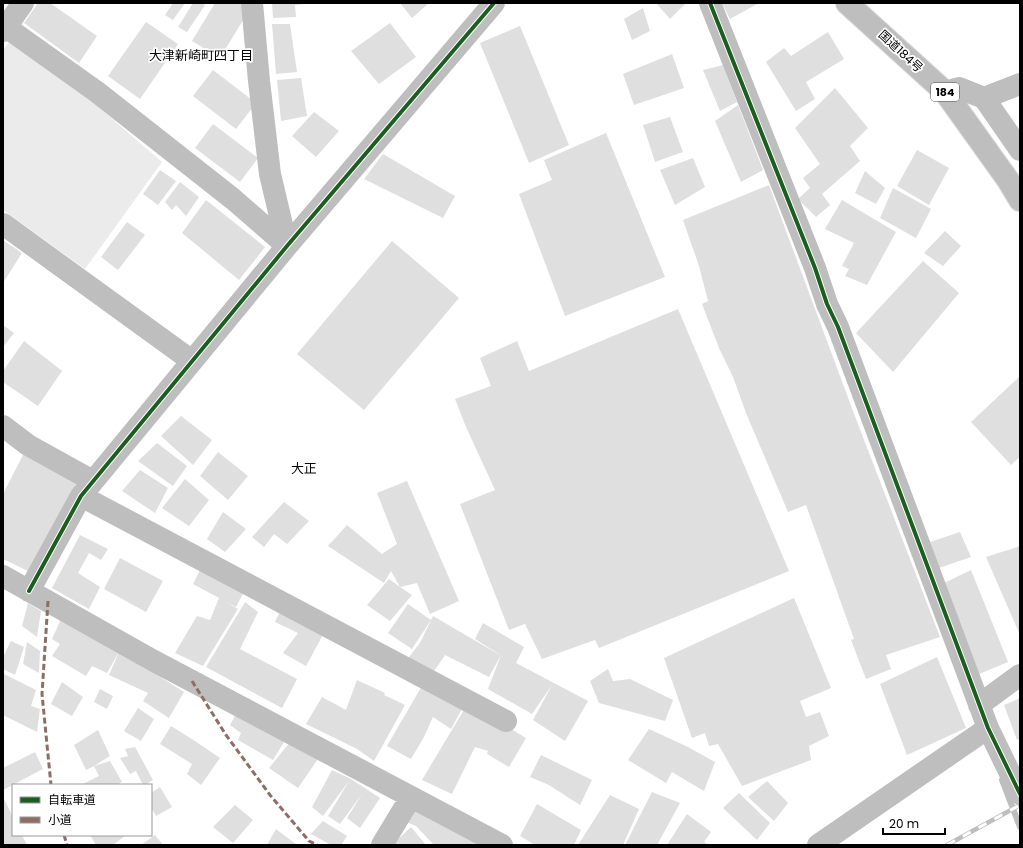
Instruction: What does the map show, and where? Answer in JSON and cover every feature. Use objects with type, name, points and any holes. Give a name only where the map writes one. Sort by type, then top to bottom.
[{"type":"main road","points":[[23,3],[4,28],[97,92],[233,199],[287,246]]},
{"type":"main road","points":[[252,3],[259,81],[270,174],[287,246]]},
{"type":"main road","points":[[29,591],[87,489],[287,246],[494,3]]},
{"type":"main road","points":[[710,3],[815,268],[827,304],[838,327],[988,728],[1020,794]]},
{"type":"main road","name":"国道184号","points":[[847,3],[945,92],[1008,180],[1020,200]]},
{"type":"main road","points":[[984,98],[1020,84]]},
{"type":"main road","points":[[945,92],[960,88],[984,98],[1020,150]]},
{"type":"main road","points":[[3,224],[192,361]]},
{"type":"main road","points":[[3,426],[87,489],[506,721]]},
{"type":"main road","points":[[3,576],[154,661],[502,845]]},
{"type":"main road","points":[[980,705],[1020,675]]},
{"type":"main road","points":[[818,845],[988,728]]},
{"type":"main road","points":[[382,845],[411,797]]},
{"type":"shaded area","points":[[10,41],[95,104],[162,162],[85,269],[3,210],[3,50]]},
{"type":"building","points":[[38,3],[50,3],[97,36],[79,63],[24,23]]},
{"type":"building","points":[[173,3],[185,3],[173,20],[165,15]]},
{"type":"building","points":[[193,3],[202,3],[205,5],[187,32],[178,27]]},
{"type":"building","points":[[215,3],[244,3],[251,7],[220,58],[192,41]]},
{"type":"building","points":[[272,3],[305,4],[295,5],[296,17],[273,18]]},
{"type":"building","points":[[400,3],[429,3],[412,18]]},
{"type":"building","points":[[656,3],[686,3],[670,19]]},
{"type":"building","points":[[722,3],[759,3],[730,19]]},
{"type":"building","points":[[643,8],[650,31],[632,40],[624,19]]},
{"type":"building","points":[[146,22],[178,44],[140,99],[108,76]]},
{"type":"building","points":[[390,23],[416,57],[379,84],[351,51]]},
{"type":"building","points":[[272,24],[290,24],[297,72],[276,74]]},
{"type":"building","points":[[520,26],[569,145],[529,163],[480,43]]},
{"type":"building","points":[[828,32],[844,59],[806,82],[815,99],[796,111],[766,62],[784,48],[791,56]]},
{"type":"building","points":[[672,54],[684,88],[634,105],[623,74]]},
{"type":"building","points":[[723,65],[737,102],[720,111],[703,70]]},
{"type":"building","points":[[213,70],[256,103],[236,129],[193,96]]},
{"type":"building","points":[[301,78],[307,116],[281,121],[277,80]]},
{"type":"building","points":[[835,88],[868,128],[850,146],[860,161],[822,194],[830,205],[816,217],[798,199],[810,188],[803,178],[820,164],[795,128]]},
{"type":"building","points":[[738,105],[763,170],[741,182],[715,121]]},
{"type":"building","points":[[314,112],[339,131],[316,157],[292,136]]},
{"type":"building","points":[[670,117],[683,152],[655,162],[643,125]]},
{"type":"building","points":[[213,124],[258,158],[240,182],[195,148]]},
{"type":"building","points":[[606,133],[665,277],[565,316],[519,194],[552,180],[544,160]]},
{"type":"building","points":[[917,150],[949,168],[929,205],[897,186]]},
{"type":"building","points":[[383,154],[455,196],[443,218],[364,179]]},
{"type":"building","points":[[693,158],[705,187],[675,205],[660,170]]},
{"type":"building","points":[[160,170],[176,181],[158,205],[143,194]]},
{"type":"building","points":[[865,171],[885,188],[876,204],[855,193]]},
{"type":"building","points":[[180,182],[199,197],[186,216],[176,205],[172,210],[165,202]]},
{"type":"building","points":[[769,185],[856,419],[940,637],[886,655],[891,669],[866,679],[851,640],[854,639],[806,505],[788,512],[746,413],[733,377],[719,348],[702,304],[708,301],[699,266],[683,220]]},
{"type":"building","points":[[893,188],[931,209],[916,238],[880,218]]},
{"type":"building","points":[[206,200],[265,247],[239,280],[182,233]]},
{"type":"building","points":[[842,200],[896,232],[867,285],[845,276],[849,269],[842,266],[854,243],[825,229]]},
{"type":"building","points":[[127,222],[145,235],[118,270],[101,257]]},
{"type":"building","points":[[945,231],[961,246],[943,266],[924,253]]},
{"type":"building","points":[[3,240],[22,253],[3,283]]},
{"type":"building","points":[[392,241],[459,298],[364,410],[297,354]]},
{"type":"building","points":[[923,261],[959,293],[893,372],[856,333]]},
{"type":"building","points":[[678,309],[789,571],[599,648],[595,640],[542,659],[525,624],[509,630],[460,504],[495,490],[455,399],[491,386],[480,358],[517,341],[529,371]]},
{"type":"building","points":[[3,325],[14,333],[3,347]]},
{"type":"building","points":[[24,341],[62,371],[38,406],[3,382],[3,371]]},
{"type":"building","points":[[1020,376],[1020,457],[1011,465],[971,422]]},
{"type":"building","points":[[181,416],[212,440],[193,465],[161,436]]},
{"type":"building","points":[[157,443],[187,466],[173,486],[138,461]]},
{"type":"building","points":[[218,452],[248,476],[228,500],[200,476]]},
{"type":"building","points":[[24,453],[77,482],[32,573],[3,559],[3,494]]},
{"type":"building","points":[[140,470],[168,488],[155,513],[122,491]]},
{"type":"building","points":[[185,479],[209,500],[189,526],[162,508]]},
{"type":"building","points":[[407,481],[459,601],[430,614],[417,583],[400,587],[391,571],[384,583],[328,546],[347,525],[382,554],[397,544],[377,493]]},
{"type":"building","points":[[284,502],[309,521],[287,544],[274,534],[264,547],[252,537]]},
{"type":"building","points":[[223,512],[246,529],[225,552],[207,539]]},
{"type":"building","points":[[960,532],[971,557],[939,568],[930,542]]},
{"type":"building","points":[[80,535],[108,549],[101,560],[89,553],[78,573],[100,587],[89,609],[52,588]]},
{"type":"building","points":[[1020,546],[1020,635],[986,557]]},
{"type":"building","points":[[120,558],[163,581],[146,612],[104,589]]},
{"type":"building","points":[[203,564],[247,586],[236,607],[226,602],[238,609],[203,666],[175,653],[197,616],[210,620],[219,598],[193,584]]},
{"type":"building","points":[[971,570],[1008,662],[979,674],[942,584]]},
{"type":"building","points":[[389,579],[412,595],[390,621],[367,605]]},
{"type":"building","points":[[794,598],[831,688],[800,701],[806,717],[820,712],[829,736],[809,746],[811,760],[742,786],[718,744],[709,746],[705,733],[692,738],[664,658]]},
{"type":"building","points":[[245,602],[258,612],[240,649],[297,679],[282,708],[206,667]]},
{"type":"building","points":[[28,603],[41,611],[37,637],[22,626]]},
{"type":"building","points":[[408,604],[431,620],[412,649],[388,633]]},
{"type":"building","points":[[283,605],[325,631],[306,666],[283,653],[298,633],[275,622]]},
{"type":"building","points":[[433,616],[501,656],[489,677],[445,655],[432,674],[405,662],[420,643]]},
{"type":"building","points":[[61,619],[119,652],[107,673],[92,666],[86,676],[52,656],[60,644],[52,639]]},
{"type":"building","points":[[483,623],[524,647],[516,663],[588,701],[565,741],[533,720],[552,685],[532,714],[488,689],[501,656],[505,658],[475,639]]},
{"type":"building","points":[[11,641],[24,647],[15,675],[3,669],[3,657]]},
{"type":"building","points":[[27,642],[40,651],[39,673],[23,664]]},
{"type":"building","points":[[119,652],[184,692],[169,718],[143,701],[148,693],[109,675]]},
{"type":"building","points":[[937,657],[966,728],[907,755],[880,684]]},
{"type":"building","points":[[608,669],[613,681],[630,679],[673,700],[665,721],[599,703],[590,681]]},
{"type":"building","points":[[4,674],[36,690],[31,706],[40,709],[37,732],[3,715]]},
{"type":"building","points":[[426,679],[468,698],[451,729],[433,717],[424,737],[411,759],[387,746]]},
{"type":"building","points":[[357,680],[385,693],[384,695],[405,705],[374,761],[357,749],[306,724],[322,697],[346,710]]},
{"type":"building","points":[[62,682],[83,697],[72,716],[51,704]]},
{"type":"building","points":[[100,689],[113,696],[107,709],[94,702]]},
{"type":"building","points":[[1020,698],[1020,739],[1017,740],[1004,705]]},
{"type":"building","points":[[468,703],[526,738],[509,767],[487,754],[488,751],[475,747],[452,794],[422,780]]},
{"type":"building","points":[[138,708],[154,719],[141,741],[124,731]]},
{"type":"building","points":[[237,712],[287,737],[273,760],[238,740],[241,733],[230,725]]},
{"type":"building","points":[[171,726],[220,758],[201,785],[187,774],[192,764],[160,744]]},
{"type":"building","points":[[649,729],[688,747],[715,762],[704,791],[672,772],[666,783],[628,760]]},
{"type":"building","points":[[98,730],[110,756],[86,770],[74,745]]},
{"type":"building","points":[[290,742],[318,759],[298,788],[269,768]]},
{"type":"building","points":[[135,747],[153,780],[147,784],[142,784],[136,771],[130,774],[120,758],[128,756],[125,749]]},
{"type":"building","points":[[35,752],[43,769],[3,790],[3,768]]},
{"type":"building","points":[[541,755],[592,780],[580,805],[549,785],[530,777]]},
{"type":"building","points":[[110,761],[122,782],[119,784],[83,784],[99,776],[94,766]]},
{"type":"building","points":[[332,770],[351,779],[380,798],[360,828],[347,818],[362,794],[340,824],[328,816],[349,781],[323,816],[312,807]]},
{"type":"building","points":[[767,781],[788,803],[774,821],[748,797]]},
{"type":"building","points":[[160,787],[172,807],[156,816],[152,809],[152,792]]},
{"type":"building","points":[[652,792],[680,803],[657,845],[625,845]]},
{"type":"building","points":[[739,793],[770,823],[757,840],[723,808]]},
{"type":"building","points":[[610,795],[639,809],[623,845],[578,845]]},
{"type":"building","points":[[3,797],[12,815],[12,836],[22,836],[27,845],[3,845]]},
{"type":"building","points":[[537,804],[581,830],[574,845],[535,845],[520,836]]},
{"type":"building","points":[[235,805],[253,820],[233,843],[213,827]]},
{"type":"building","points":[[417,806],[486,845],[434,845],[416,826],[406,822]]},
{"type":"building","points":[[687,814],[711,832],[704,842],[709,845],[667,845]]},
{"type":"building","points":[[323,821],[347,836],[341,845],[331,845],[311,834]]},
{"type":"building","points":[[411,827],[426,845],[392,845]]},
{"type":"building","points":[[276,829],[297,845],[267,845]]},
{"type":"building","points":[[155,835],[163,845],[141,845]]},
{"type":"building","points":[[91,836],[125,836],[113,845],[96,845]]},
{"type":"waterway","points":[[1002,780],[1020,827]]},
{"type":"railway","points":[[947,845],[1020,805]]},
{"type":"marked path","points":[[48,601],[42,694],[51,784]]},
{"type":"marked path","points":[[192,681],[226,735],[270,795],[309,841],[317,845]]},
{"type":"marked path","points":[[64,836],[67,845]]},
{"type":"cycle path","points":[[29,591],[81,496],[287,246],[494,3]]},
{"type":"cycle path","points":[[710,3],[815,268],[827,304],[838,327],[988,728],[1020,794]]},
{"type":"district","name":"大津新崎町四丁目","points":[[201,55]]},
{"type":"district","name":"大正","points":[[304,468]]}]
